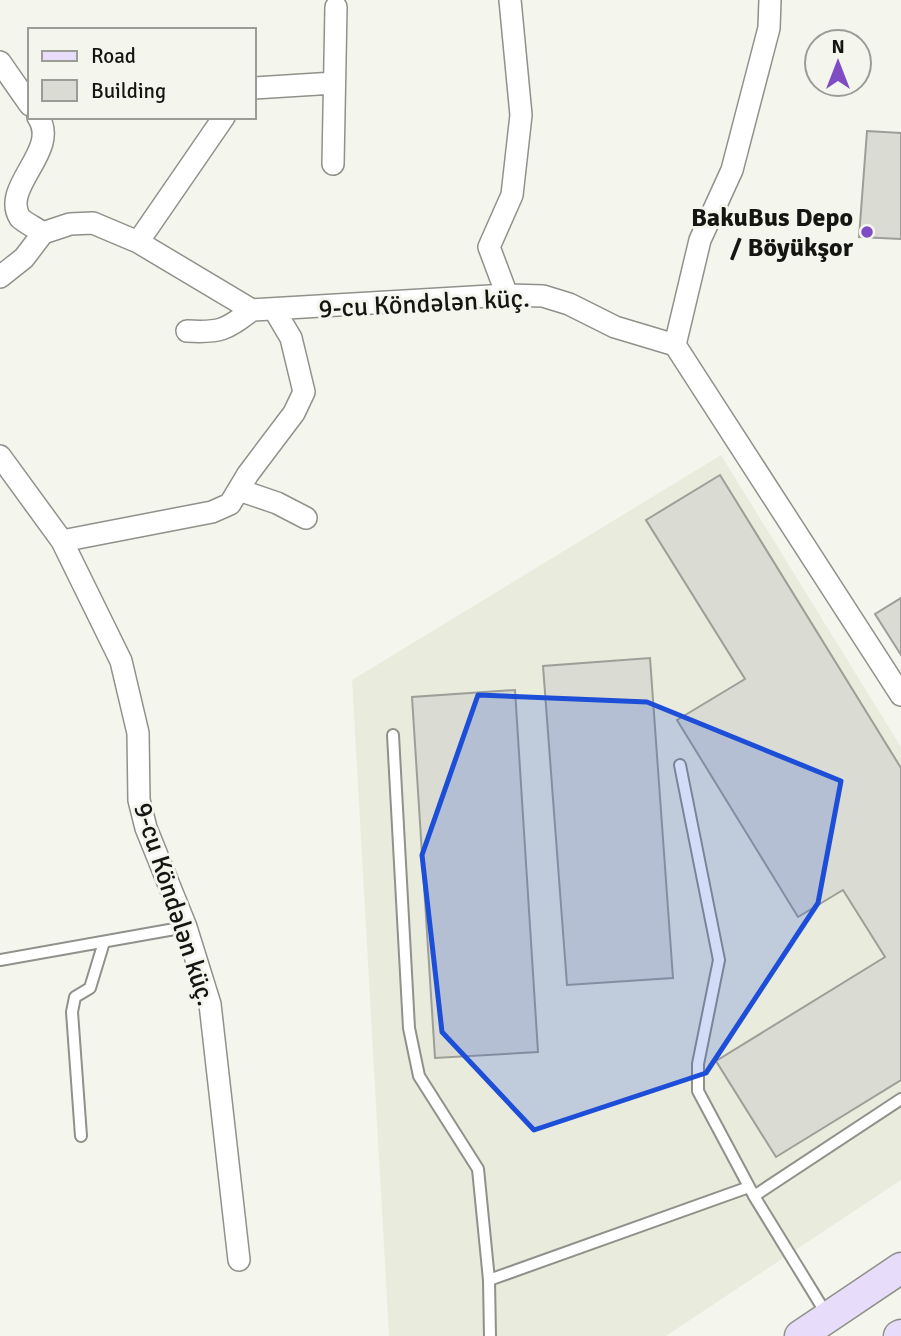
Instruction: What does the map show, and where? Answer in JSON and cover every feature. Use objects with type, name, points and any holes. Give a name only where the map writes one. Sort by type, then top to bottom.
[{"type":"main road","points":[[800,1336],[901,1268]]},
{"type":"street","points":[[507,295],[489,247],[512,195],[521,115],[510,0]]},
{"type":"street","points":[[770,0],[769,28],[732,170],[700,240],[675,345],[901,695]]},
{"type":"street","points":[[333,164],[336,7]]},
{"type":"street","points":[[0,62],[28,102]]},
{"type":"street","points":[[256,88],[334,83]]},
{"type":"street","points":[[0,277],[24,258],[43,233],[18,216],[12,199],[14,188],[39,148],[39,119]]},
{"type":"street","points":[[138,242],[222,119]]},
{"type":"street","name":"9-cu Köndələn küç.","points":[[43,233],[70,224],[93,223],[138,242],[252,310],[275,311],[507,295],[543,296],[569,304],[615,327],[675,345]]},
{"type":"street","points":[[187,331],[226,330],[252,310]]},
{"type":"street","points":[[62,541],[212,512],[230,504],[294,413],[304,392],[291,338],[275,311]]},
{"type":"street","name":"9-cu Köndələn küç.","points":[[0,456],[62,541],[121,661],[138,733],[141,810],[151,848],[186,927],[210,1004],[239,1260]]},
{"type":"street","points":[[239,490],[276,503],[306,518]]},
{"type":"lane","points":[[393,735],[409,1028],[419,1076],[478,1169],[489,1280],[490,1336]]},
{"type":"lane","points":[[680,765],[719,960],[698,1064],[698,1091],[752,1192],[828,1317]]},
{"type":"lane","points":[[0,960],[186,927]]},
{"type":"lane","points":[[81,1136],[72,1012],[75,997],[90,988],[104,942]]},
{"type":"lane","points":[[489,1280],[752,1192],[901,1099]]},
{"type":"highlighted area","points":[[478,695],[647,702],[841,781],[818,903],[706,1073],[534,1130],[442,1032],[422,855]]},
{"type":"shaded area","points":[[721,455],[901,747],[901,1180],[666,1336],[389,1336],[352,680]]},
{"type":"building","points":[[867,131],[901,133],[901,239],[859,237]]},
{"type":"building","points":[[720,475],[901,768],[901,1080],[776,1157],[716,1061],[885,957],[843,890],[798,917],[677,720],[745,679],[646,520]]},
{"type":"building","points":[[901,598],[901,655],[875,614]]},
{"type":"building","points":[[650,658],[673,978],[567,985],[543,666]]},
{"type":"building","points":[[515,690],[538,1052],[435,1058],[412,697]]},
{"type":"place","name":"BakuBus Depo / Böyükşor","points":[[867,232]]}]
